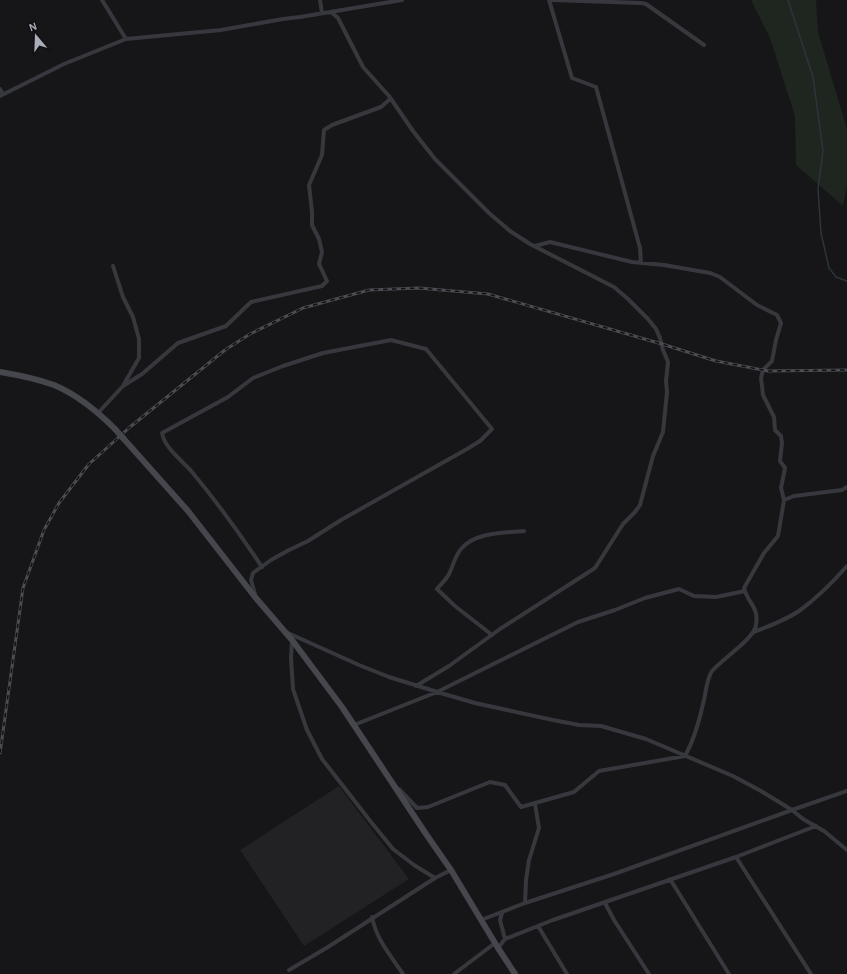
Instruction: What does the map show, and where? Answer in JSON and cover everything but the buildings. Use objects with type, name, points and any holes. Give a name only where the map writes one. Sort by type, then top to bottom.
[{"type":"main road","points":[[0,372],[29,378],[55,386],[78,398],[98,413],[115,429],[188,511],[255,597],[292,640],[342,707],[451,870],[515,974]]},
{"type":"street","points":[[102,0],[126,39]]},
{"type":"street","points":[[320,0],[322,13]]},
{"type":"street","points":[[0,89],[2,95],[64,64],[126,39],[221,30],[402,0]]},
{"type":"street","points":[[549,0],[572,78],[596,87],[640,248],[641,264]]},
{"type":"street","points":[[552,0],[646,4],[704,45]]},
{"type":"street","points":[[331,12],[338,18],[363,67],[390,99],[435,159],[510,231],[534,246],[614,287],[628,298],[648,319],[660,338],[662,350],[668,362],[666,381],[668,392],[663,432],[653,456],[640,505],[623,524],[595,568],[492,635],[449,666],[416,686]]},
{"type":"street","points":[[123,386],[142,374],[178,343],[226,326],[251,302],[322,286],[327,281],[319,264],[322,252],[319,239],[312,225],[309,185],[322,155],[324,130],[332,124],[382,107],[390,99]]},
{"type":"street","points":[[534,246],[550,242],[641,264],[664,265],[710,273],[736,288],[758,305],[777,316],[781,323],[772,361],[763,370],[761,378],[763,395],[774,417],[775,430],[781,436],[782,443],[780,462],[785,468],[781,488],[784,500],[778,536],[764,553],[744,588],[757,613],[754,632]]},
{"type":"street","points":[[98,413],[123,386],[139,358],[139,340],[133,317],[123,297],[113,266]]},
{"type":"street","points":[[255,597],[251,580],[253,573],[262,566],[467,449],[480,441],[492,430],[426,349],[391,340],[323,354],[283,366],[253,378],[228,397],[162,433],[164,441],[240,533],[262,566]]},
{"type":"street","points":[[784,500],[794,496],[842,490],[847,487]]},
{"type":"street","points":[[492,635],[455,606],[437,589],[448,575],[462,549],[469,542],[480,537],[524,531]]},
{"type":"street","points":[[685,756],[695,733],[709,676],[725,658],[754,632],[773,625],[798,611],[834,582],[847,566]]},
{"type":"street","points":[[354,725],[437,692],[578,622],[616,610],[645,598],[679,589],[694,596],[716,597],[745,591]]},
{"type":"street","points":[[285,633],[359,665],[416,686],[476,703],[579,725],[601,726],[646,739],[733,776],[792,810],[803,819],[824,831],[847,850]]},
{"type":"street","points":[[292,640],[291,658],[293,689],[307,730],[322,759],[393,849],[414,865],[435,878]]},
{"type":"street","points":[[391,781],[417,808],[428,807],[490,782],[505,785],[521,807],[574,792],[600,771],[685,756]]},
{"type":"street","points":[[481,920],[525,902],[614,874],[847,791]]},
{"type":"street","points":[[525,902],[529,860],[539,828],[535,804]]},
{"type":"street","points":[[454,974],[505,939],[670,879],[736,857],[816,826]]},
{"type":"street","points":[[736,857],[810,974]]},
{"type":"street","points":[[289,970],[328,947],[435,878],[451,870]]},
{"type":"street","points":[[670,879],[729,974]]},
{"type":"street","points":[[605,903],[614,920],[649,974]]},
{"type":"street","points":[[502,912],[500,920],[505,939]]},
{"type":"street","points":[[372,918],[381,942],[403,974]]},
{"type":"street","points":[[538,926],[567,974]]},
{"type":"shaded area","points":[[751,0],[816,0],[818,32],[847,129],[847,185],[843,206],[796,165],[795,116],[770,38]]},
{"type":"shaded area","points":[[339,786],[409,879],[304,946],[240,850]]},
{"type":"waterway","points":[[788,0],[813,77],[823,151],[818,189],[821,233],[829,268],[836,277],[847,281]]},
{"type":"railway","points":[[0,753],[23,588],[44,530],[59,503],[89,464],[130,427],[225,350],[250,334],[303,308],[369,290],[419,288],[488,294],[716,361],[768,371],[847,370]]}]
